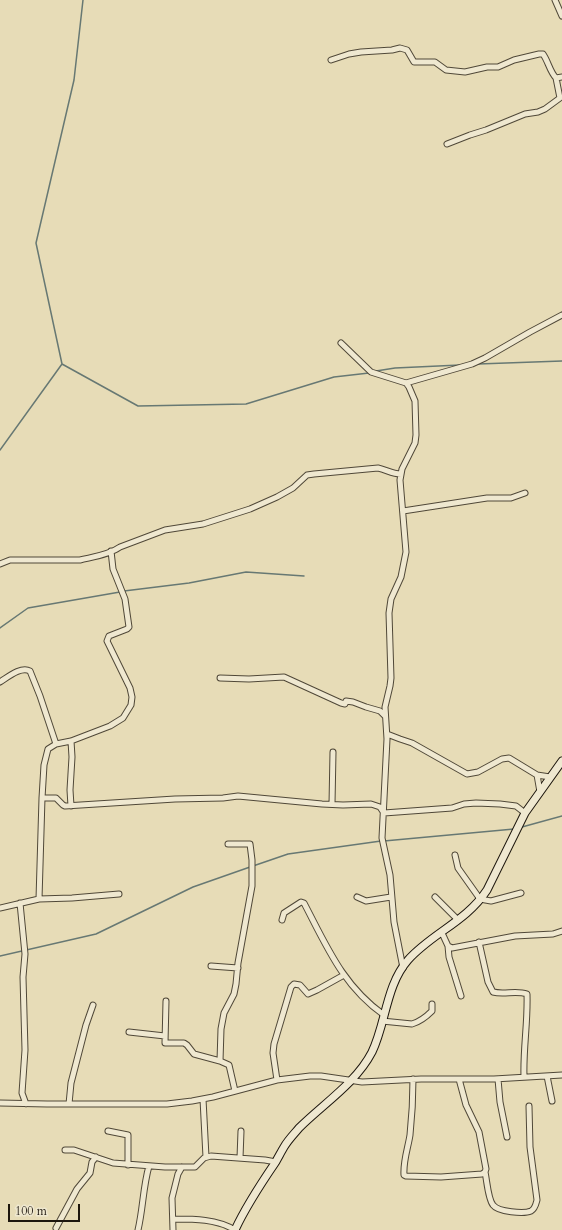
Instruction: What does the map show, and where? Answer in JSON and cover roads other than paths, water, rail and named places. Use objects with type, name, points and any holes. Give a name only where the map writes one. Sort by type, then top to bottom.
[{"type":"main road","points":[[235,1230],[245,1209],[262,1181],[276,1162],[284,1146],[299,1128],[350,1081],[372,1052],[393,988],[408,961],[418,949],[442,933],[475,906],[487,890],[524,813],[562,761]]},
{"type":"street","points":[[555,0],[562,16]]},
{"type":"street","points":[[331,60],[349,54],[400,48],[407,50],[414,62],[435,62],[446,70],[465,72],[498,66],[514,60],[543,54],[554,75],[559,77],[561,100],[538,112],[525,114],[447,144]]},
{"type":"street","points":[[341,343],[371,372],[406,384],[472,364],[562,315]]},
{"type":"street","points":[[403,968],[397,943],[391,897],[390,875],[382,838],[387,734],[385,707],[390,682],[388,613],[391,600],[401,577],[405,557],[406,538],[401,474],[415,443],[416,435],[415,401],[406,384]]},
{"type":"street","points":[[0,564],[10,560],[80,560],[111,551],[165,530],[203,524],[250,509],[286,493],[307,475],[323,472],[378,468],[386,470],[392,474],[401,474]]},
{"type":"street","points":[[403,511],[479,501],[487,498],[510,498],[525,493]]},
{"type":"street","points":[[40,899],[42,798],[48,749],[56,744],[110,726],[123,718],[131,705],[132,697],[130,688],[107,641],[109,636],[129,627],[125,599],[113,569],[111,551]]},
{"type":"street","points":[[0,682],[23,670],[30,671],[56,744]]},
{"type":"street","points":[[220,678],[249,679],[284,677],[341,703],[345,704],[346,701],[353,702],[380,711],[385,716]]},
{"type":"street","points":[[387,734],[412,743],[467,774],[478,772],[502,759],[509,758],[537,775],[550,777]]},
{"type":"street","points":[[71,740],[71,806]]},
{"type":"street","points":[[332,804],[333,752]]},
{"type":"street","points":[[537,775],[540,792]]},
{"type":"street","points":[[42,798],[56,798],[63,805],[71,806],[238,796],[332,804],[371,804],[380,807],[384,813]]},
{"type":"street","points":[[384,813],[452,808],[464,804],[476,803],[516,806],[524,813]]},
{"type":"street","points":[[220,1061],[220,1029],[224,1013],[234,994],[252,886],[252,860],[250,844],[228,844]]},
{"type":"street","points":[[455,855],[458,868],[480,899],[491,901],[521,893]]},
{"type":"street","points":[[0,908],[40,899],[119,894]]},
{"type":"street","points":[[357,897],[366,901],[391,897]]},
{"type":"street","points":[[435,897],[458,920]]},
{"type":"street","points":[[282,920],[284,912],[301,902],[304,904],[336,964],[363,998],[383,1018],[414,1024],[432,1011],[432,1004]]},
{"type":"street","points":[[20,903],[25,954],[23,977],[25,1050],[22,1093],[26,1104]]},
{"type":"street","points":[[448,946],[452,948],[515,936],[553,934],[562,931]]},
{"type":"street","points":[[442,933],[448,946],[449,957],[461,996]]},
{"type":"street","points":[[479,942],[488,982],[493,992],[501,994],[520,992],[527,994],[528,1007],[525,1038],[524,1077]]},
{"type":"street","points":[[211,966],[238,968]]},
{"type":"street","points":[[277,1080],[273,1052],[274,1044],[292,987],[294,984],[300,985],[308,994],[344,975]]},
{"type":"street","points":[[166,1000],[165,1043],[184,1043],[194,1054],[229,1064],[236,1091]]},
{"type":"street","points":[[69,1104],[71,1083],[86,1025],[93,1005]]},
{"type":"street","points":[[129,1032],[165,1036]]},
{"type":"street","points":[[0,1103],[167,1104],[203,1099],[277,1080],[321,1076],[350,1081],[371,1082],[413,1079],[498,1079],[562,1075]]},
{"type":"street","points":[[547,1076],[552,1101]]},
{"type":"street","points":[[413,1079],[410,1137],[405,1160],[404,1175],[441,1177],[482,1174],[485,1172]]},
{"type":"street","points":[[459,1079],[466,1105],[479,1132],[492,1205],[498,1210],[526,1212],[535,1207],[537,1200],[530,1147],[529,1106]]},
{"type":"street","points":[[498,1079],[500,1102],[507,1137]]},
{"type":"street","points":[[203,1099],[206,1157]]},
{"type":"street","points":[[108,1131],[128,1135],[128,1165]]},
{"type":"street","points":[[240,1158],[241,1131]]},
{"type":"street","points":[[65,1150],[74,1150],[113,1163],[128,1165],[195,1167],[206,1157],[211,1156],[276,1162]]},
{"type":"street","points":[[56,1228],[77,1189],[90,1173],[92,1162],[96,1158]]},
{"type":"street","points":[[138,1230],[146,1175],[149,1166]]},
{"type":"street","points":[[173,1230],[174,1219],[172,1198],[178,1174],[182,1167]]},
{"type":"street","points":[[174,1219],[211,1221],[226,1224],[235,1230]]},
{"type":"waterway","points":[[0,450],[62,364],[36,243],[74,80],[83,0]]},
{"type":"waterway","points":[[478,364],[562,361]]},
{"type":"waterway","points":[[62,364],[138,406],[246,404],[334,377],[369,373]]},
{"type":"waterway","points":[[376,371],[395,368],[460,365]]},
{"type":"waterway","points":[[124,591],[189,583],[246,572],[304,576]]},
{"type":"waterway","points":[[0,628],[28,608],[120,592]]},
{"type":"waterway","points":[[522,827],[562,816]]},
{"type":"waterway","points":[[384,841],[514,829]]},
{"type":"waterway","points":[[253,866],[288,854],[381,841]]},
{"type":"waterway","points":[[0,956],[96,934],[193,887],[250,867]]}]
